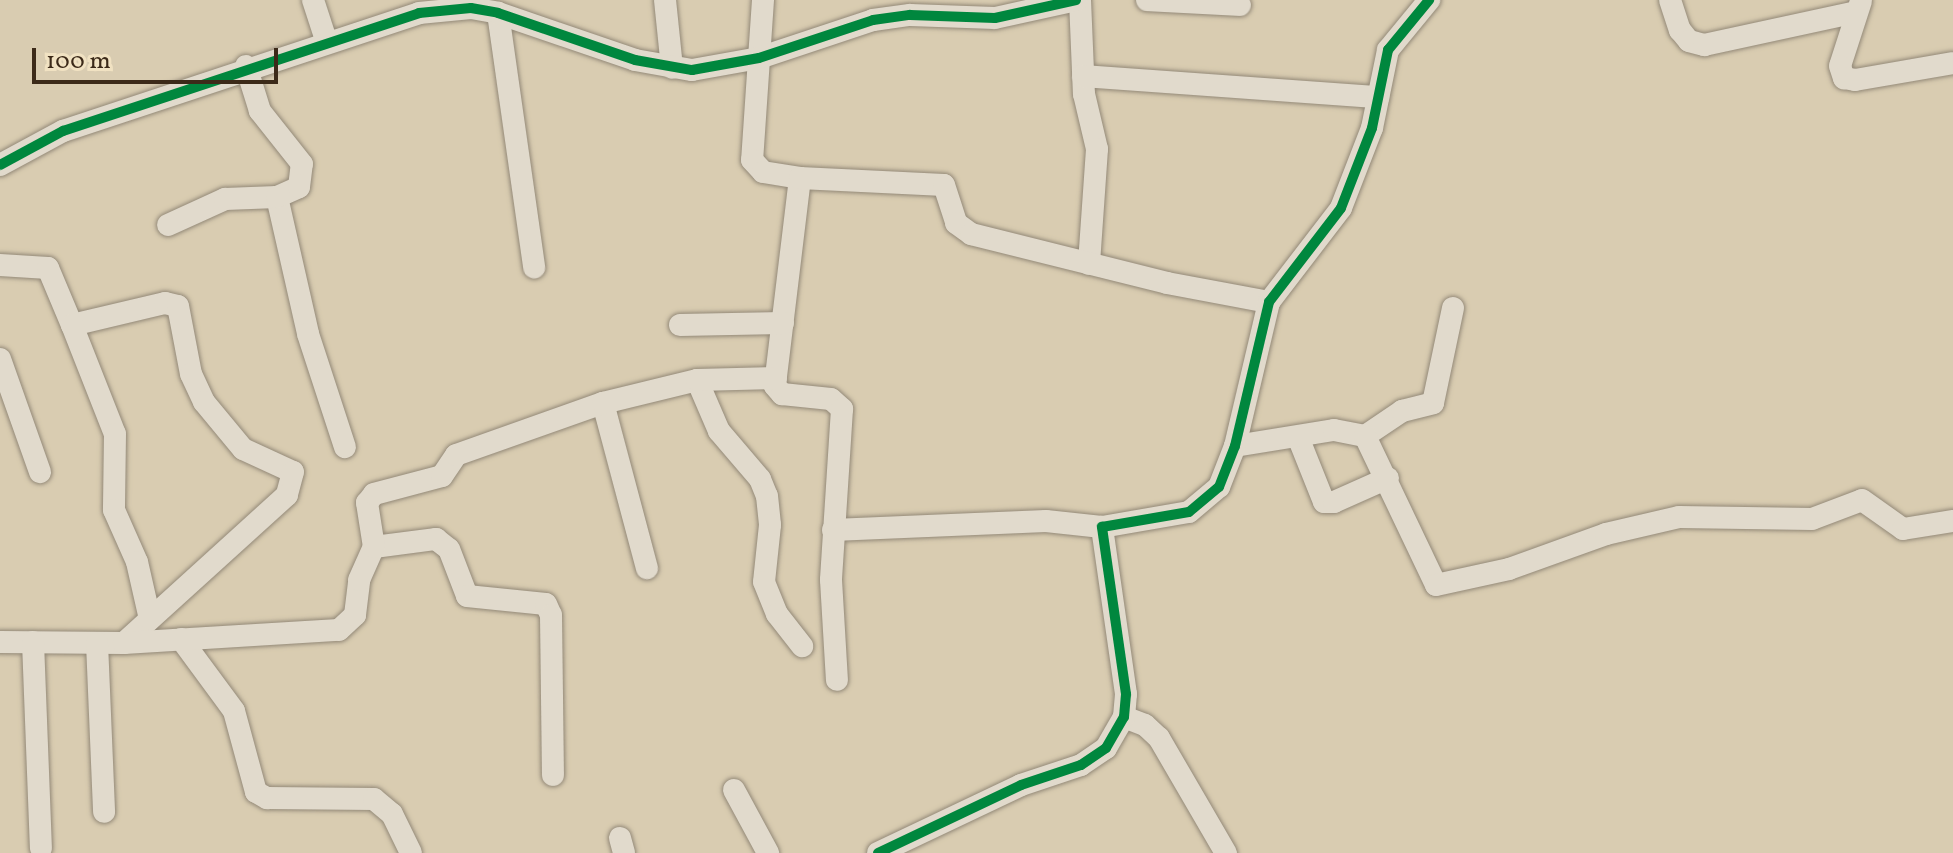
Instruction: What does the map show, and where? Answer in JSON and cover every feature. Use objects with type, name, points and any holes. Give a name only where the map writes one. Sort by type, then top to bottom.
[{"type":"street","points":[[313,0],[326,40]]},
{"type":"street","points":[[665,0],[672,68]]},
{"type":"street","points":[[763,0],[752,160],[763,172],[800,178],[944,185],[962,229],[1089,264],[1269,302]]},
{"type":"street","points":[[0,165],[63,131],[246,66],[419,13],[471,8],[509,10],[672,68],[708,69],[759,58],[883,18],[995,18],[1078,0],[1083,76],[1097,149],[1089,264]]},
{"type":"street","points":[[1147,0],[1240,5]]},
{"type":"street","points":[[833,530],[930,530],[1046,521],[1102,527],[1197,508],[1219,487],[1235,446],[1269,302],[1341,208],[1361,163],[1388,50],[1429,0]]},
{"type":"street","points":[[1670,0],[1680,30],[1689,41],[1704,45],[1859,6]]},
{"type":"street","points":[[1859,6],[1840,66],[1844,78],[1855,80],[1953,63]]},
{"type":"street","points":[[509,10],[534,267]]},
{"type":"street","points":[[168,225],[225,199],[277,197],[299,187],[302,164],[260,111],[246,66]]},
{"type":"street","points":[[1083,76],[1378,97]]},
{"type":"street","points":[[800,178],[776,378],[782,394],[831,399],[842,409],[831,604],[837,680]]},
{"type":"street","points":[[277,197],[308,334],[345,447]]},
{"type":"street","points":[[0,265],[48,268],[115,434],[114,510],[137,562],[150,619]]},
{"type":"street","points":[[72,325],[165,303],[178,306],[191,374],[204,402],[243,449],[289,466],[295,480],[287,495],[124,643]]},
{"type":"street","points":[[1235,446],[1334,430],[1365,436],[1402,411],[1429,406],[1436,398],[1453,308]]},
{"type":"street","points":[[680,325],[783,323]]},
{"type":"street","points":[[0,359],[40,472]]},
{"type":"street","points":[[0,642],[124,643],[347,626],[355,615],[359,580],[374,547],[367,503],[374,494],[439,478],[456,455],[603,403],[697,380],[776,378]]},
{"type":"street","points":[[697,380],[719,431],[760,479],[767,496],[770,525],[764,582],[777,614],[802,646]]},
{"type":"street","points":[[603,403],[647,568]]},
{"type":"street","points":[[1365,436],[1388,478],[1436,585],[1509,569],[1606,534],[1679,517],[1812,519],[1862,500],[1911,531],[1953,521]]},
{"type":"street","points":[[1298,437],[1324,502],[1334,502],[1388,478]]},
{"type":"street","points":[[878,853],[917,845],[1021,785],[1096,757],[1124,717],[1119,628],[1102,527]]},
{"type":"street","points":[[374,547],[436,539],[449,549],[467,596],[546,604],[551,615],[553,775]]},
{"type":"street","points":[[181,639],[234,711],[256,792],[267,798],[374,799],[392,814],[411,853]]},
{"type":"street","points":[[33,642],[41,848]]},
{"type":"street","points":[[97,643],[104,812]]},
{"type":"street","points":[[1124,717],[1145,725],[1159,738],[1226,853]]},
{"type":"street","points":[[734,790],[768,853]]},
{"type":"cycle path","points":[[0,165],[63,131],[419,13],[471,8],[498,13],[635,60],[692,70],[759,58],[873,20],[910,15],[995,18],[1076,0]]},
{"type":"cycle path","points":[[878,853],[1021,785],[1081,765],[1106,748],[1124,717],[1126,694],[1102,527],[1189,512],[1219,487],[1235,446],[1269,302],[1341,208],[1372,128],[1388,50],[1429,0]]}]
